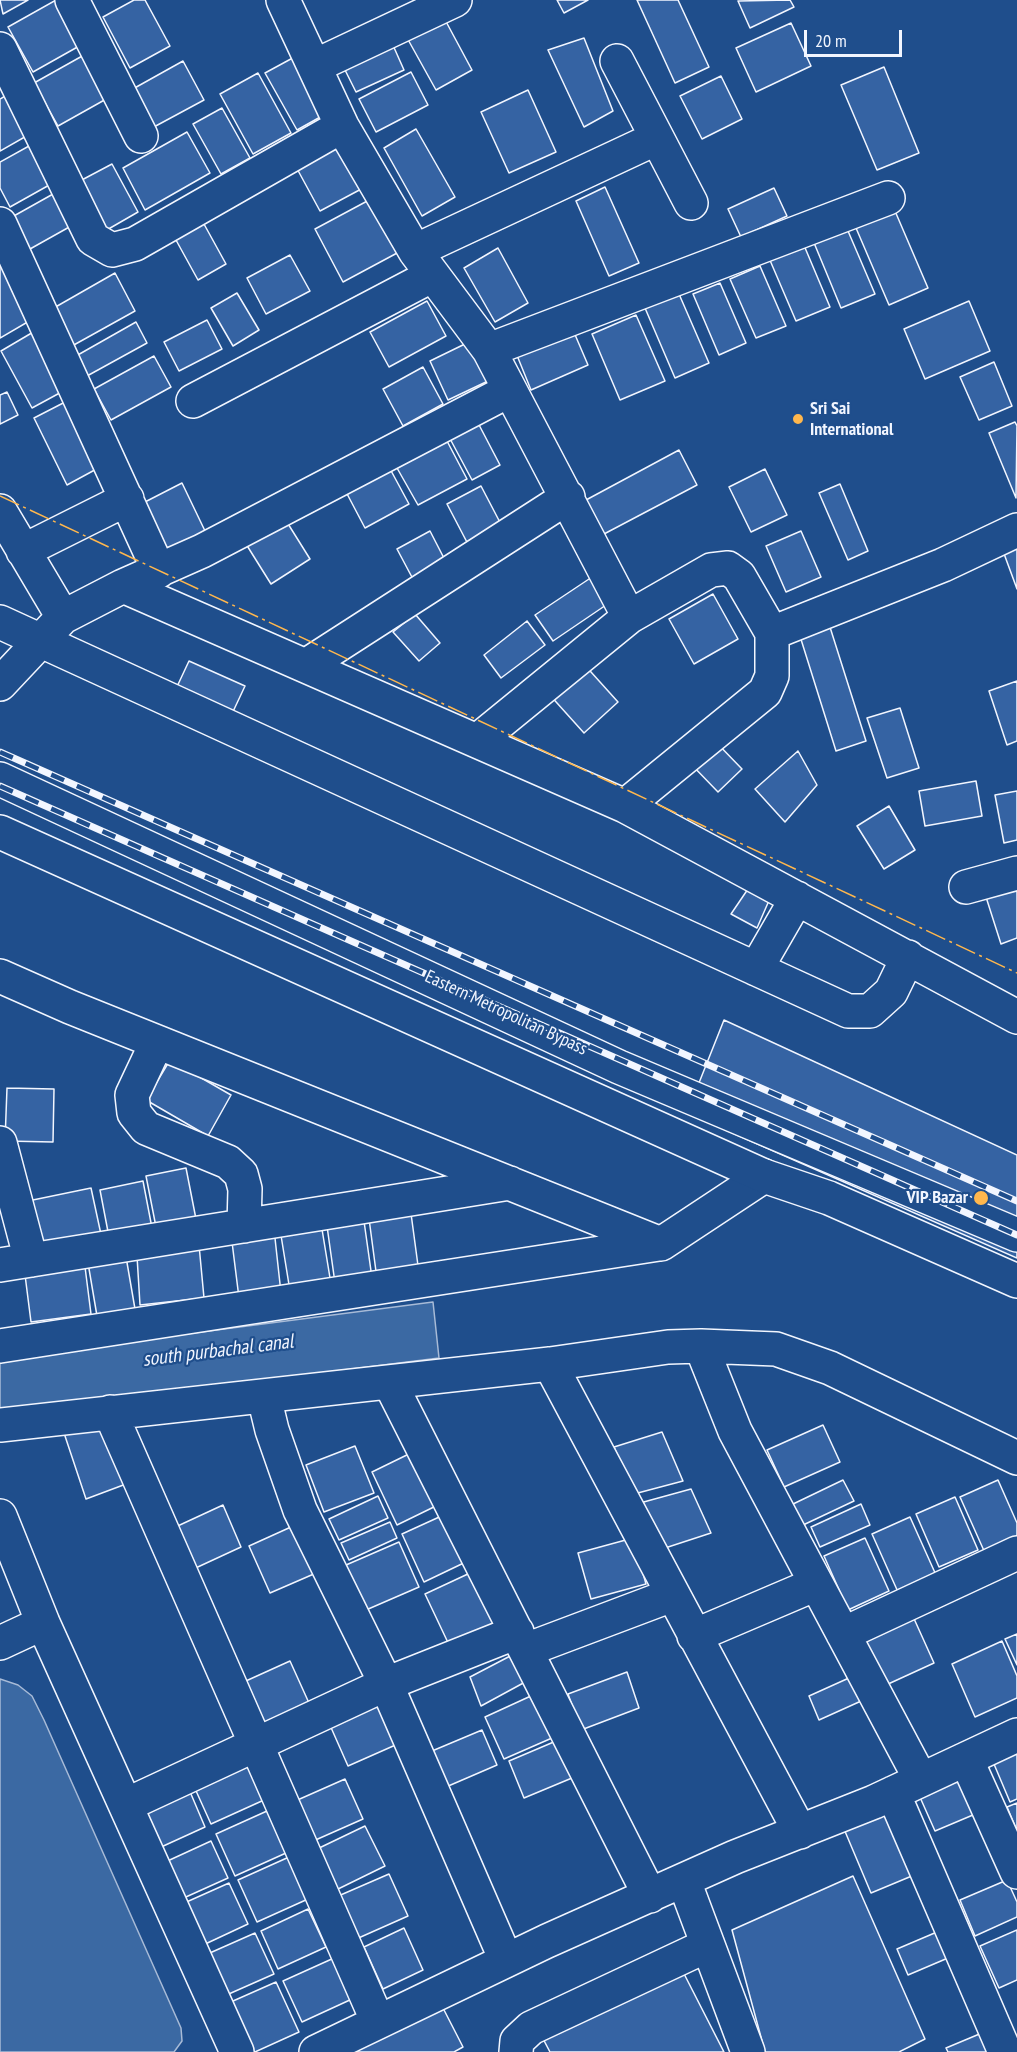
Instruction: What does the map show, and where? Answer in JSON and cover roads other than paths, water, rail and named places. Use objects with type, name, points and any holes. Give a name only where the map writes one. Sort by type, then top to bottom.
[{"type":"street","points":[[72,0],[141,136]]},
{"type":"street","points":[[283,0],[342,126],[424,263],[489,350],[629,617]]},
{"type":"street","points":[[315,66],[455,0]]},
{"type":"street","points":[[0,49],[93,239],[112,250],[135,244],[342,126]]},
{"type":"street","points":[[616,61],[691,203]]},
{"type":"street","points":[[193,401],[424,263],[657,138]]},
{"type":"street","points":[[489,350],[888,198]]},
{"type":"street","points":[[0,224],[159,571]]},
{"type":"street","points":[[0,684],[39,639],[63,617],[123,586],[159,571],[510,390]]},
{"type":"street","points":[[307,665],[568,497]]},
{"type":"street","points":[[22,551],[127,499]]},
{"type":"street","points":[[0,511],[63,617]]},
{"type":"street","points":[[772,633],[943,565],[1017,530]]},
{"type":"street","points":[[477,741],[629,617],[711,570],[728,568],[739,576],[772,633],[772,676],[765,692],[625,806]]},
{"type":"street","points":[[123,586],[625,806],[1017,1017]]},
{"type":"street","points":[[0,622],[848,1011],[870,1011],[891,992],[908,957]]},
{"type":"street","name":"Eastern Metropolitan Bypass","points":[[0,778],[619,1067],[1017,1235]]},
{"type":"street","points":[[0,832],[764,1176],[829,1198],[1017,1281]]},
{"type":"street","points":[[966,888],[1017,873]]},
{"type":"street","points":[[756,969],[797,898]]},
{"type":"street","points":[[0,976],[157,1042],[661,1244]]},
{"type":"street","points":[[157,1042],[132,1095],[134,1113],[146,1128],[228,1162],[241,1174],[245,1189],[244,1226]]},
{"type":"street","points":[[0,1143],[15,1262],[510,1183]]},
{"type":"street","points":[[0,1346],[661,1244],[764,1176]]},
{"type":"street","points":[[701,1346],[735,1431],[843,1634],[907,1787],[1005,2052]]},
{"type":"street","points":[[0,1425],[390,1383],[668,1347],[701,1346],[776,1349],[830,1368],[1017,1458]]},
{"type":"street","points":[[550,1364],[800,1832]]},
{"type":"street","points":[[390,1383],[650,1896]]},
{"type":"street","points":[[264,1397],[272,1430],[300,1510],[386,1684],[506,1960]]},
{"type":"street","points":[[110,1412],[378,2022]]},
{"type":"street","points":[[0,1516],[44,1623],[237,2052]]},
{"type":"street","points":[[843,1634],[1017,1553]]},
{"type":"street","points":[[694,1636],[816,1584]]},
{"type":"street","points":[[126,1805],[386,1684],[672,1595]]},
{"type":"street","points":[[0,1643],[44,1623]]},
{"type":"street","points":[[316,2052],[506,1960],[684,1881],[907,1787],[1017,1735]]},
{"type":"street","points":[[966,1759],[1017,1872]]},
{"type":"street","points":[[684,1881],[748,2052]]},
{"type":"street","points":[[516,2052],[517,2041],[531,2028],[708,1945]]},
{"type":"water","name":"south purbachal canal","points":[[433,1302],[439,1358],[0,1413],[0,1358]]},
{"type":"water","points":[[0,1679],[18,1685],[32,1696],[44,1720],[181,2028],[182,2041],[174,2052],[0,2052]]},
{"type":"railway","points":[[0,752],[1017,1201]]},
{"type":"railway","points":[[0,786],[1017,1235]]},
{"type":"place","name":"Sri Sai International","points":[[798,419]]},
{"type":"place","name":"VIP Bazar","points":[[981,1198]]}]
